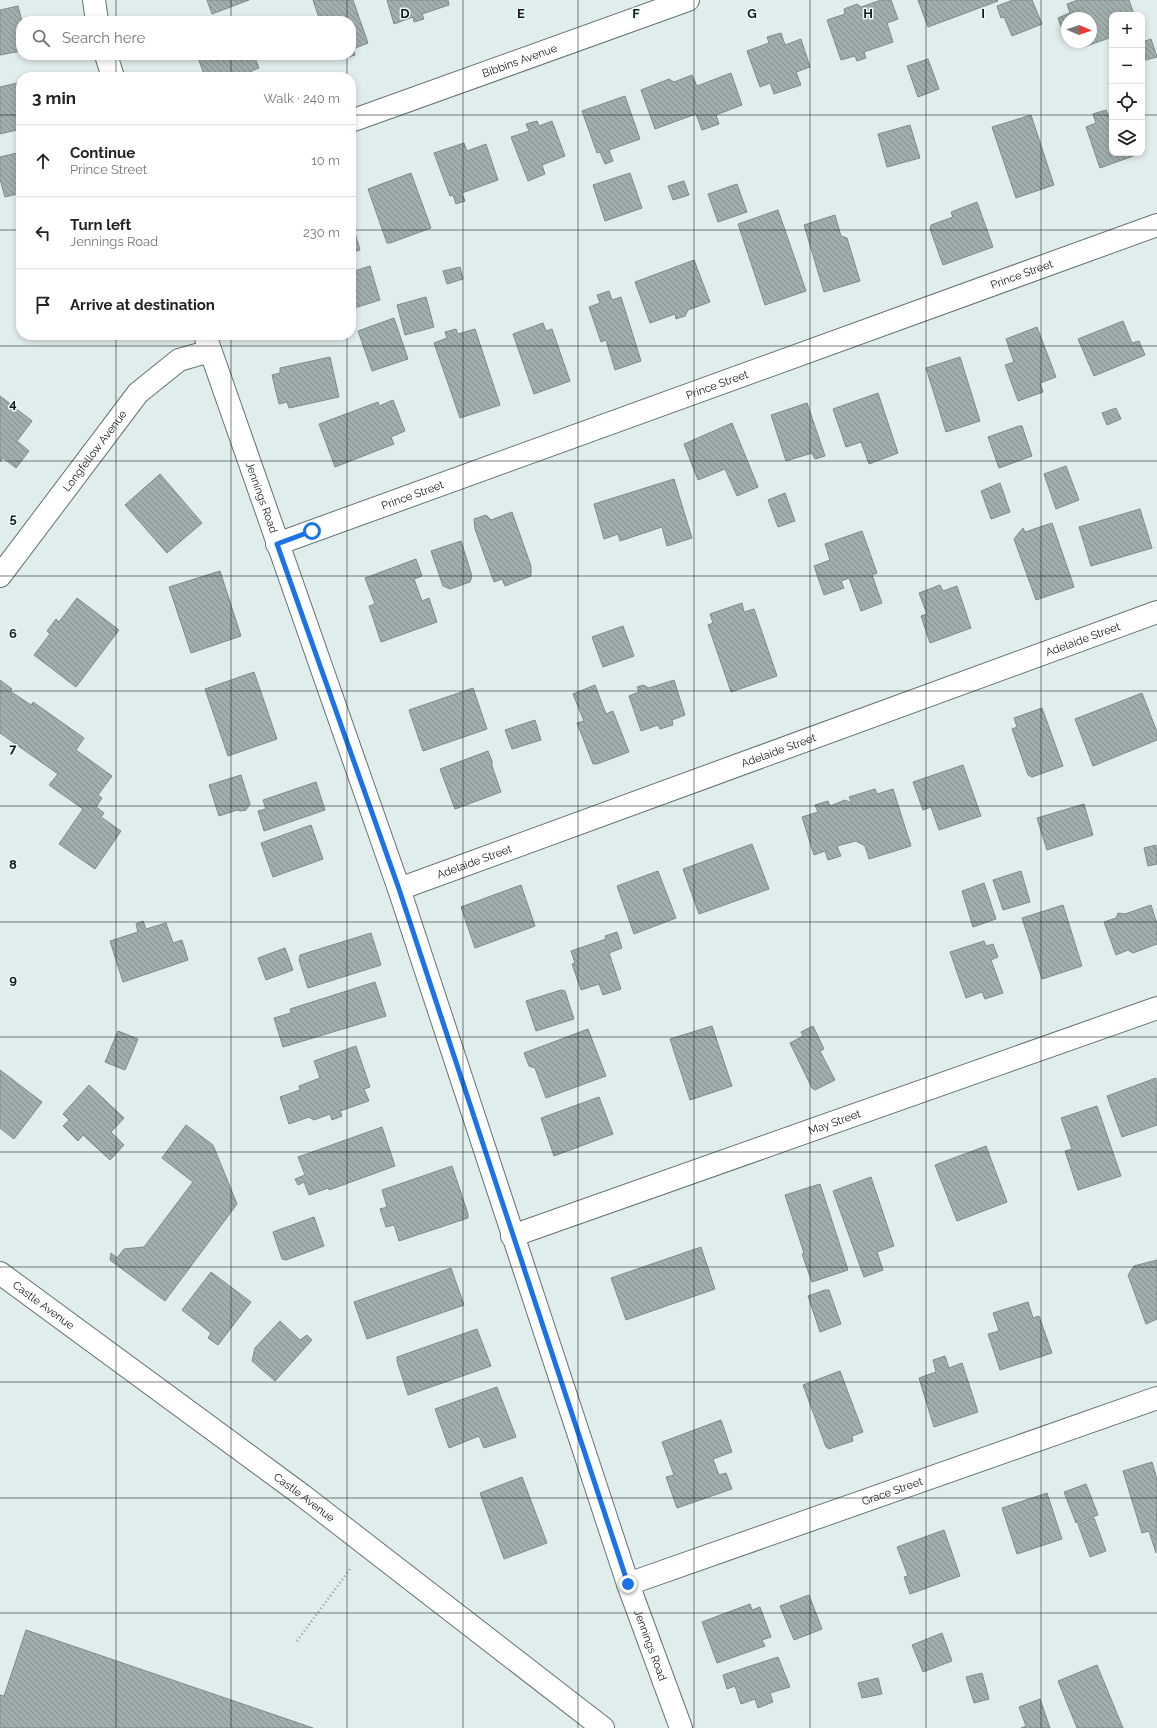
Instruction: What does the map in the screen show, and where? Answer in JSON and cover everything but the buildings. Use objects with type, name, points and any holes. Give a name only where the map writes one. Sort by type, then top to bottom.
[{"type":"street","points":[[94,0],[96,16]]},
{"type":"street","name":"Bibbins Avenue","points":[[356,119],[688,0]]},
{"type":"street","points":[[108,60],[111,72]]},
{"type":"street","name":"Prince Street","points":[[277,544],[1157,225]]},
{"type":"street","name":"Jennings Road","points":[[207,343],[399,889],[512,1236],[628,1584],[681,1728]]},
{"type":"street","name":"Longfellow Avenue","points":[[0,576],[138,393],[179,360],[207,343]]},
{"type":"street","name":"Adelaide Street","points":[[399,889],[1157,612]]},
{"type":"street","name":"May Street","points":[[512,1236],[1157,1008]]},
{"type":"street","name":"Castle Avenue","points":[[0,1274],[302,1495],[603,1728]]},
{"type":"street","name":"Grace Street","points":[[628,1584],[1157,1398]]},
{"type":"path","points":[[297,1641],[352,1566]]},
{"type":"route","points":[[312,531],[277,544],[399,889],[512,1236],[628,1584]]}]
